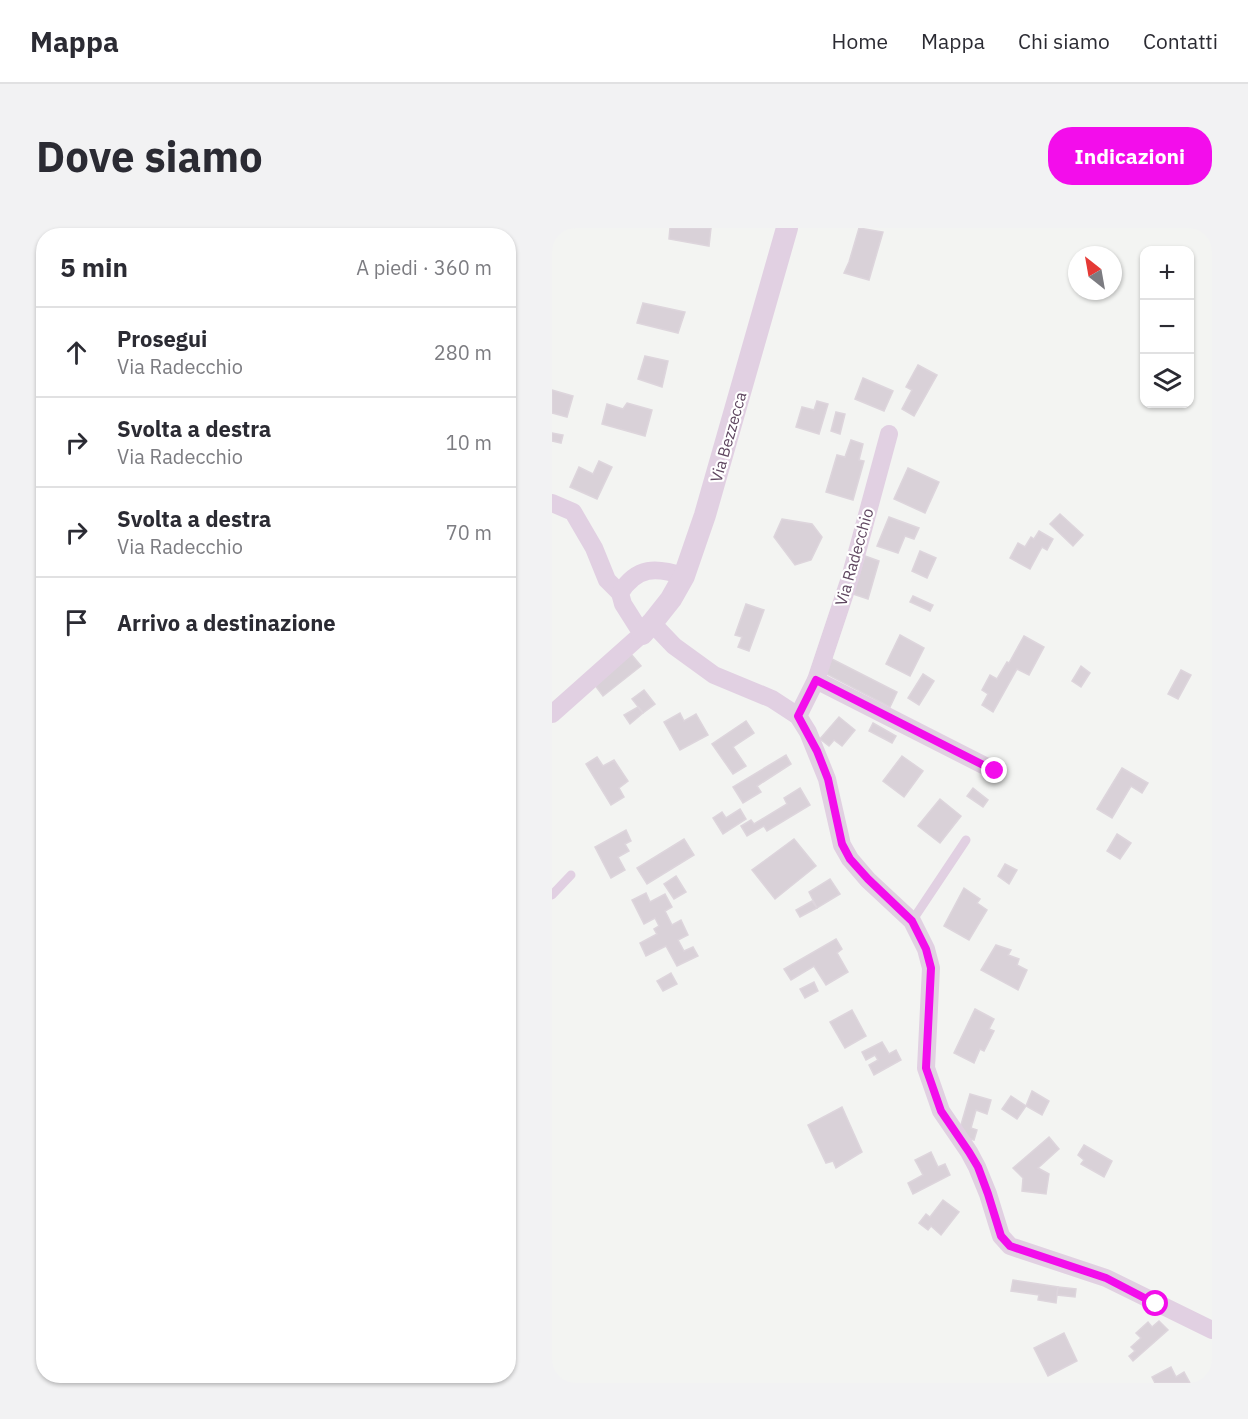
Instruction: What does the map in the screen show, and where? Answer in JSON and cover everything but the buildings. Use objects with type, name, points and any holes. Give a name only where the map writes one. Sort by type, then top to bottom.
[{"type":"street","name":"Via Bezzecca","points":[[647,628],[671,599],[684,576],[705,515],[788,228]]},
{"type":"street","name":"Via Radecchio","points":[[798,716],[816,680],[850,578],[889,434]]},
{"type":"street","points":[[552,503],[573,512],[594,548],[607,580],[620,593],[623,604],[647,628],[714,675],[772,699],[798,716],[817,751],[828,779],[842,844],[846,852],[868,879],[912,921],[926,949],[931,968],[926,1068],[941,1111],[978,1167],[1001,1236],[1010,1246],[1106,1278],[1212,1330]]},
{"type":"street","points":[[620,593],[626,583],[645,571],[667,571],[684,576]]},
{"type":"street","points":[[552,714],[647,628]]},
{"type":"street","points":[[816,680],[995,771]]},
{"type":"lane","points":[[912,921],[966,840]]},
{"type":"lane","points":[[552,895],[571,874]]},
{"type":"route","points":[[995,771],[816,680],[798,716],[808,732],[828,779],[842,844],[850,859],[912,921],[926,949],[931,968],[926,1068],[941,1111],[978,1167],[1001,1236],[1010,1246],[1106,1278],[1156,1304]]}]
